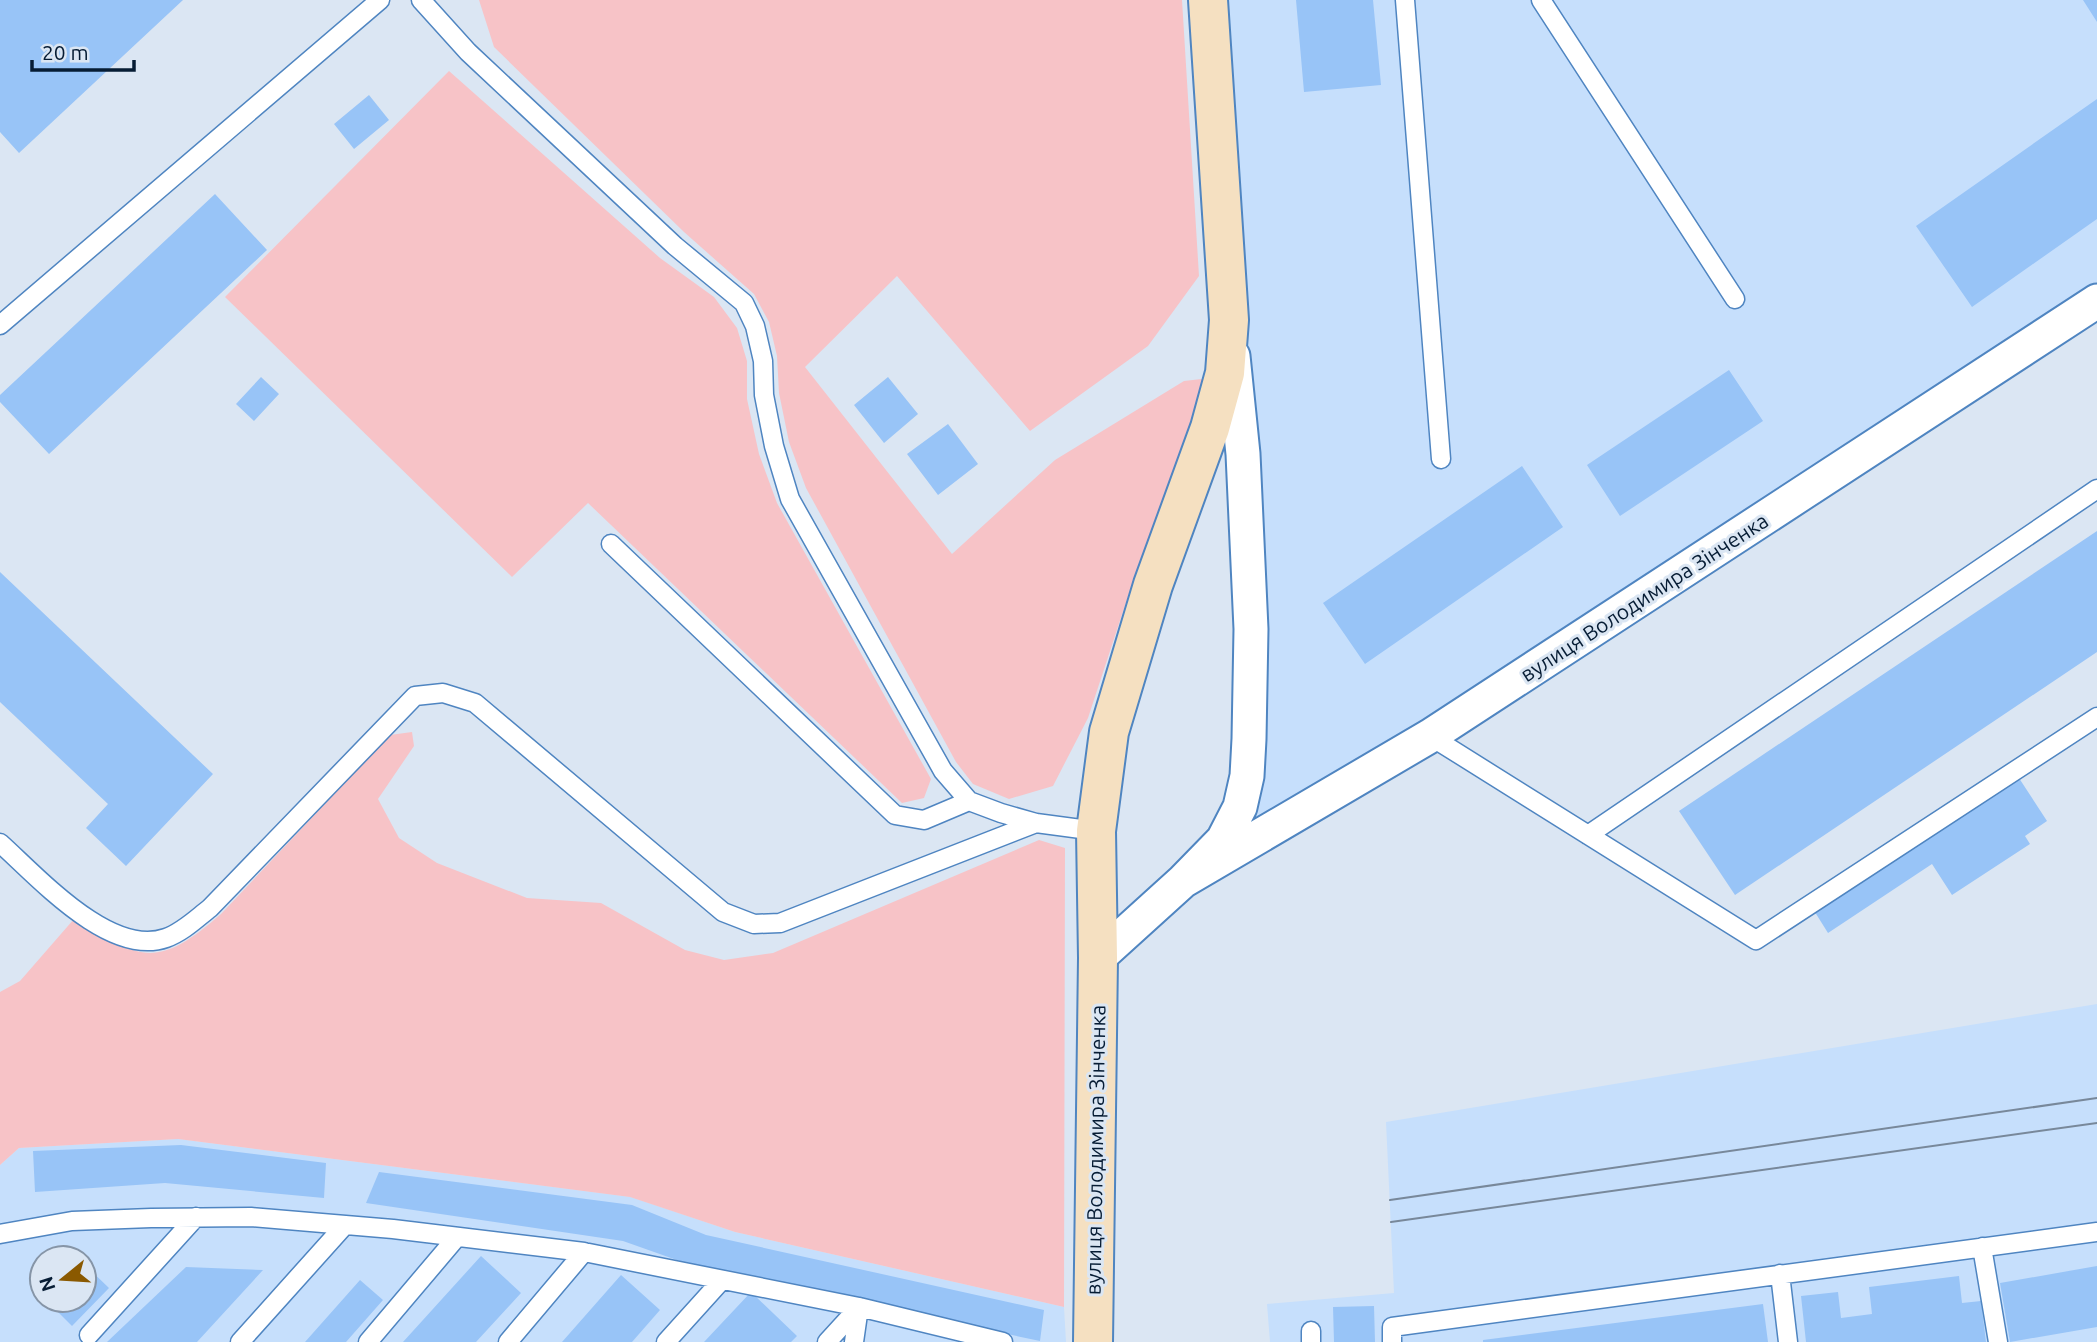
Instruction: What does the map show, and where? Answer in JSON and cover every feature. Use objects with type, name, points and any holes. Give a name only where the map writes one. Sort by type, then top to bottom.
[{"type":"main road","name":"вулиця Володимира Зінченка","points":[[1093,1342],[1098,958],[1096,831],[1109,732],[1153,585],[1210,428],[1225,373],[1229,320],[1208,0]]},
{"type":"street","name":"вулиця Володимира Зінченка","points":[[1183,881],[1430,736],[2097,301]]},
{"type":"street","name":"вулиця Володимира Зінченка","points":[[1098,958],[1183,881],[1223,840],[1240,807],[1247,776],[1251,629],[1243,454],[1229,320]]},
{"type":"lane","points":[[0,325],[380,0]]},
{"type":"lane","points":[[421,0],[477,61],[675,246],[744,303],[755,326],[763,361],[764,396],[774,446],[790,499],[943,771],[969,801],[1036,823],[1096,831]]},
{"type":"lane","points":[[1405,0],[1441,459]]},
{"type":"lane","points":[[1541,0],[1735,299]]},
{"type":"lane","points":[[1588,835],[2097,489]]},
{"type":"lane","points":[[611,544],[895,815],[924,820],[969,801]]},
{"type":"lane","points":[[0,843],[79,913],[113,933],[139,941],[165,939],[210,908],[415,695],[443,693],[475,703],[723,912],[754,924],[780,923],[1036,823]]},
{"type":"lane","points":[[1430,736],[1756,940],[2097,718]]},
{"type":"lane","points":[[89,1335],[196,1217]]},
{"type":"lane","points":[[0,1234],[72,1221],[251,1217],[457,1237],[584,1252],[859,1307],[1003,1342]]},
{"type":"lane","points":[[240,1342],[345,1225]]},
{"type":"lane","points":[[1392,1342],[1392,1327],[2097,1232]]},
{"type":"lane","points":[[368,1342],[457,1237]]},
{"type":"lane","points":[[1982,1247],[1998,1342]]},
{"type":"lane","points":[[508,1342],[584,1252]]},
{"type":"lane","points":[[1780,1274],[1788,1342]]},
{"type":"lane","points":[[666,1342],[722,1280]]},
{"type":"lane","points":[[827,1342],[859,1307]]},
{"type":"lane","points":[[854,1342],[859,1307]]},
{"type":"shaded area","points":[[479,0],[1182,0],[1199,276],[1148,346],[1030,431],[897,276],[805,367],[952,554],[1055,460],[1184,381],[1210,378],[1135,575],[1088,718],[1053,786],[1009,799],[973,784],[956,762],[806,488],[789,442],[779,393],[777,356],[769,322],[754,294],[684,232],[494,47]]},
{"type":"shaded area","points":[[1208,0],[2097,0],[2097,288],[1430,736],[1223,840],[1247,776]]},
{"type":"shaded area","points":[[449,71],[660,258],[714,297],[737,328],[747,361],[747,399],[759,454],[777,503],[931,779],[924,798],[902,803],[588,503],[512,577],[225,297]]},
{"type":"shaded area","points":[[412,732],[414,746],[378,799],[399,838],[437,863],[527,898],[601,903],[685,950],[724,960],[773,953],[1039,840],[1065,848],[1064,1307],[735,1232],[630,1197],[178,1139],[19,1148],[0,1165],[0,992],[20,981],[74,919],[134,951],[165,951],[181,944],[221,914],[390,735]]},
{"type":"shaded area","points":[[2097,1004],[2097,1342],[1270,1342],[1267,1304],[1394,1293],[1386,1122]]},
{"type":"shaded area","points":[[178,1139],[631,1197],[735,1232],[1064,1307],[1066,1342],[0,1342],[0,1165],[19,1148]]},
{"type":"building","points":[[0,0],[183,0],[19,153],[0,132]]},
{"type":"building","points":[[1296,0],[1373,0],[1381,85],[1304,92]]},
{"type":"building","points":[[2083,0],[2097,0],[2097,22]]},
{"type":"building","points":[[369,95],[389,120],[354,149],[334,124]]},
{"type":"building","points":[[2097,99],[2097,219],[1972,307],[1916,226]]},
{"type":"building","points":[[215,194],[267,250],[49,454],[0,402],[0,395]]},
{"type":"building","points":[[1729,370],[1763,421],[1620,516],[1587,465]]},
{"type":"building","points":[[261,377],[279,394],[254,421],[236,404]]},
{"type":"building","points":[[888,377],[918,414],[884,443],[854,405]]},
{"type":"building","points":[[948,424],[978,464],[938,495],[907,454]]},
{"type":"building","points":[[1522,466],[1563,527],[1365,664],[1323,603]]},
{"type":"building","points":[[2097,531],[2097,652],[1735,895],[1679,811]]},
{"type":"building","points":[[0,572],[213,774],[126,866],[86,828],[108,804],[0,702]]},
{"type":"building","points":[[2017,775],[2047,821],[2025,836],[2030,844],[1952,895],[1932,864],[1828,933],[1813,909]]},
{"type":"building","points":[[181,1145],[326,1163],[324,1198],[165,1183],[35,1192],[33,1151]]},
{"type":"building","points":[[379,1172],[632,1205],[706,1235],[1044,1310],[1040,1341],[705,1270],[623,1241],[366,1203]]},
{"type":"building","points":[[481,1256],[521,1293],[476,1342],[403,1342]]},
{"type":"building","points":[[2097,1266],[2097,1327],[2010,1342],[2000,1283]]},
{"type":"building","points":[[186,1267],[263,1270],[197,1342],[107,1342]]},
{"type":"building","points":[[621,1275],[660,1310],[632,1342],[562,1342]]},
{"type":"building","points":[[1959,1276],[1962,1303],[1981,1301],[1986,1342],[1806,1342],[1801,1296],[1838,1292],[1841,1318],[1872,1314],[1869,1287]]},
{"type":"building","points":[[98,1277],[109,1288],[98,1299]]},
{"type":"building","points":[[360,1280],[383,1300],[346,1342],[305,1342]]},
{"type":"building","points":[[751,1292],[797,1336],[791,1342],[704,1342]]},
{"type":"building","points":[[1763,1304],[1768,1342],[1483,1342],[1483,1340]]},
{"type":"building","points":[[1374,1306],[1375,1342],[1334,1342],[1333,1307]]},
{"type":"building","points":[[60,1314],[84,1314],[72,1326]]},
{"type":"tram line","points":[[1390,1200],[2097,1098]]},
{"type":"tram line","points":[[1391,1222],[2097,1123]]}]
